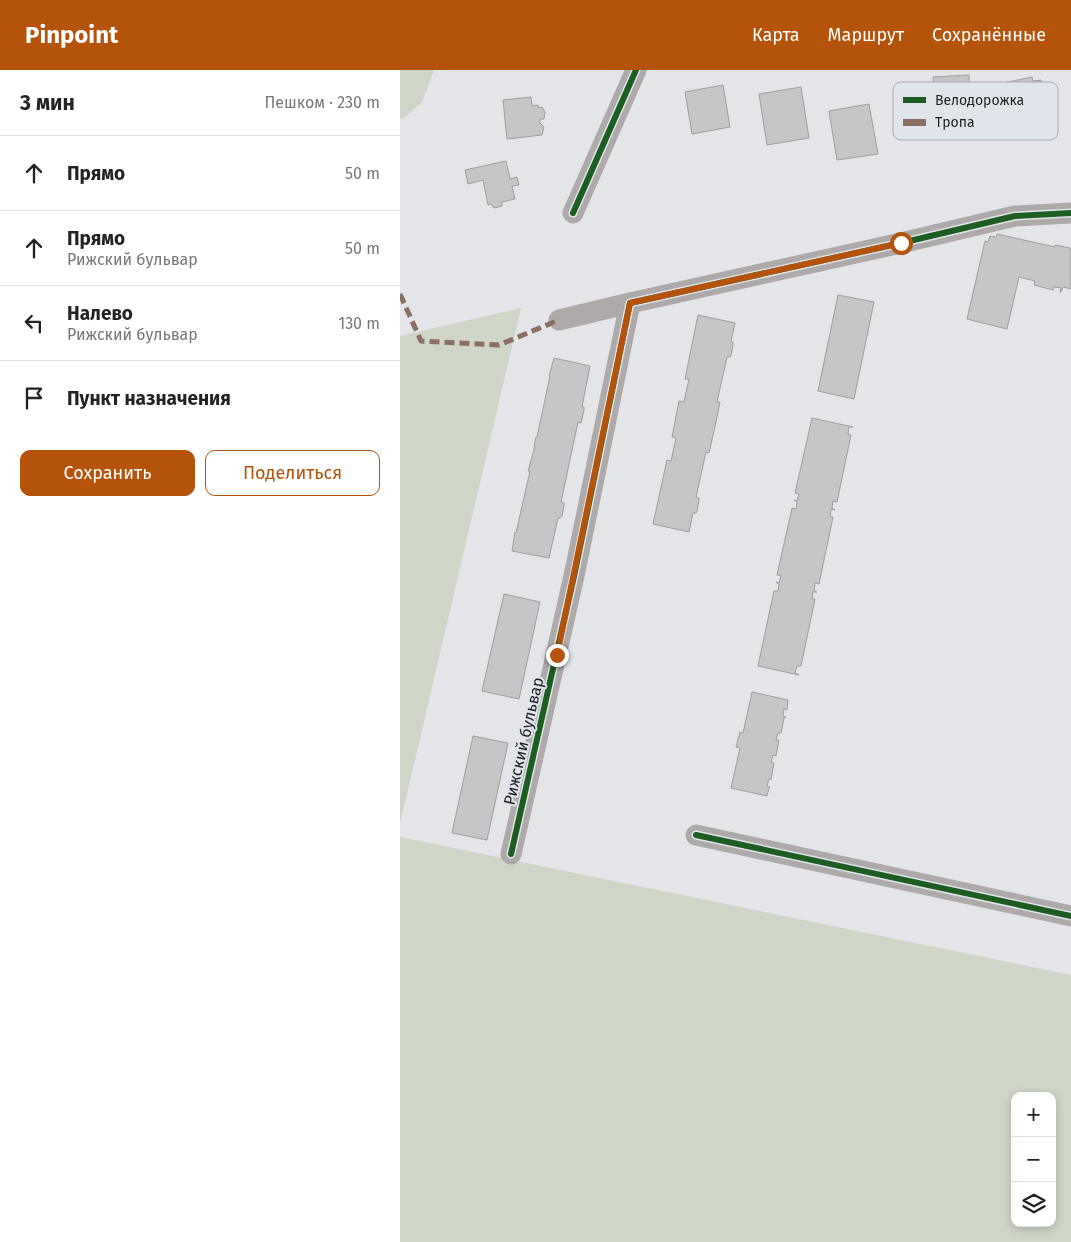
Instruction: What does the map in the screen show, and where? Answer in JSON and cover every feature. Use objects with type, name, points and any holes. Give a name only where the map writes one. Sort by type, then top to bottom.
[{"type":"street","points":[[572,213],[636,70]]},
{"type":"street","points":[[559,320],[1015,216],[1071,213]]},
{"type":"street","name":"Рижский бульвар","points":[[511,854],[572,585],[630,303]]},
{"type":"street","points":[[696,834],[1071,916]]},
{"type":"green space","points":[[400,70],[434,70],[422,102],[404,118],[400,119]]},
{"type":"green space","points":[[521,308],[400,824],[400,336]]},
{"type":"green space","points":[[400,837],[1071,975],[1071,1242],[400,1242]]},
{"type":"building","points":[[969,75],[969,82],[933,82],[933,77]]},
{"type":"building","points":[[1032,77],[1033,81],[1041,80],[1041,82],[1008,82]]},
{"type":"building","points":[[723,85],[730,127],[692,134],[685,92]]},
{"type":"building","points":[[801,87],[809,138],[767,145],[759,94]]},
{"type":"building","points":[[531,97],[532,106],[538,105],[538,108],[542,107],[545,112],[544,119],[540,119],[540,123],[544,127],[542,135],[507,139],[503,100]]},
{"type":"building","points":[[869,104],[878,154],[837,160],[829,111]]},
{"type":"building","points":[[506,161],[510,179],[517,177],[519,185],[512,186],[515,199],[502,202],[502,206],[494,208],[491,204],[488,205],[483,180],[468,184],[465,170]]},
{"type":"building","points":[[997,234],[1055,247],[1055,245],[1070,248],[1071,250],[1071,289],[1063,287],[1060,292],[1061,288],[1054,287],[1053,290],[1034,285],[1035,281],[1019,277],[1007,329],[967,319],[985,241],[988,242],[990,236],[996,237]]},
{"type":"building","points":[[838,295],[874,302],[854,399],[818,391]]},
{"type":"building","points":[[698,315],[735,323],[731,341],[733,345],[731,355],[727,357],[717,402],[720,402],[716,422],[709,453],[706,452],[696,497],[699,498],[697,511],[693,513],[689,532],[653,524],[667,460],[671,461],[676,438],[672,437],[679,401],[684,402],[689,379],[685,379]]},
{"type":"building","points":[[554,358],[590,366],[582,407],[584,407],[584,410],[581,423],[578,422],[561,502],[564,503],[562,516],[558,518],[549,558],[512,551]]},
{"type":"building","points":[[812,418],[853,427],[849,427],[848,434],[851,435],[837,502],[833,501],[832,508],[835,510],[831,509],[830,516],[833,517],[819,584],[815,583],[814,591],[817,592],[813,592],[812,599],[815,599],[801,666],[797,666],[795,673],[799,675],[758,666],[774,591],[778,591],[779,584],[776,582],[779,583],[781,576],[777,575],[792,508],[796,509],[797,502],[794,500],[797,501],[799,494],[795,493]]},
{"type":"building","points":[[504,594],[540,602],[519,699],[482,691]]},
{"type":"building","points":[[752,692],[788,700],[787,710],[784,709],[783,716],[786,717],[784,718],[781,733],[778,733],[776,740],[779,740],[776,756],[773,755],[771,762],[774,763],[771,779],[769,779],[767,786],[770,787],[767,796],[731,788],[740,748],[736,747],[740,732],[743,733]]},
{"type":"building","points":[[473,736],[508,743],[487,840],[452,833]]},
{"type":"marked path","points":[[400,294],[421,341],[499,345],[559,320]]},
{"type":"cycle path","points":[[573,213],[636,70]]},
{"type":"cycle path","points":[[511,854],[574,576],[630,303],[1015,216],[1071,213]]},
{"type":"cycle path","points":[[696,835],[1071,916]]},
{"type":"route","points":[[557,655],[630,303],[901,243]]}]
